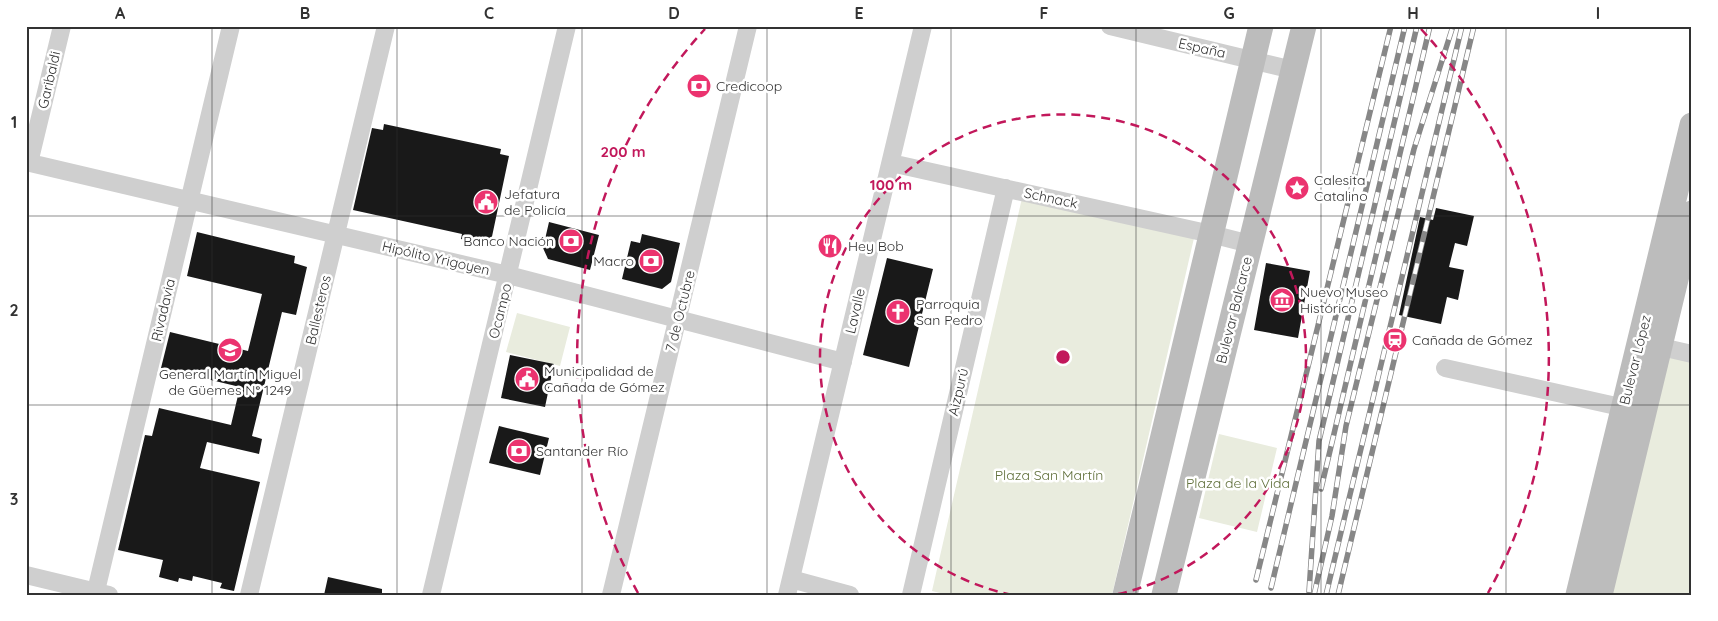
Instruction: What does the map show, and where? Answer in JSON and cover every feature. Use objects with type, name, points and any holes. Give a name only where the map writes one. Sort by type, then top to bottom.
[{"type":"main road","points":[[1125,595],[1261,26]]},
{"type":"main road","name":"Bulevar Balcarce","points":[[1164,595],[1304,26]]},
{"type":"main road","name":"Bulevar López","points":[[1600,595],[1634,410],[1650,344],[1686,172],[1692,125]]},
{"type":"main road","name":"Bulevar López","points":[[1650,344],[1692,213]]},
{"type":"main road","name":"Bulevar López","points":[[1578,595],[1634,410]]},
{"type":"street","name":"Garibaldi","points":[[28,163],[62,26]]},
{"type":"street","name":"Rivadavia","points":[[100,594],[230,26]]},
{"type":"street","name":"Ballesteros","points":[[249,595],[386,26]]},
{"type":"street","name":"Ocampo","points":[[431,595],[567,26]]},
{"type":"street","name":"7 de Octubre","points":[[611,595],[748,26]]},
{"type":"street","name":"Lavalle","points":[[789,587],[924,26]]},
{"type":"street","name":"España","points":[[1110,26],[1293,70]]},
{"type":"street","name":"Hipólito Yrigoyen","points":[[28,163],[508,275],[843,362]]},
{"type":"street","name":"Schnack","points":[[891,163],[1250,244]]},
{"type":"street","name":"Aizpurú","points":[[911,595],[1006,188]]},
{"type":"street","points":[[1650,344],[1692,354]]},
{"type":"street","points":[[1445,368],[1634,410]]},
{"type":"street","points":[[26,575],[100,594]]},
{"type":"street","points":[[789,587],[850,595]]},
{"type":"green space","name":"Plaza San Martín","points":[[1022,198],[1194,238],[1112,595],[948,595],[932,591]]},
{"type":"green space","points":[[517,313],[570,327],[560,366],[506,352]]},
{"type":"green space","points":[[1660,346],[1692,354],[1692,595],[1600,595]]},
{"type":"green space","name":"Plaza de la Vida","points":[[1219,434],[1277,448],[1257,532],[1199,518]]},
{"type":"building","points":[[384,124],[501,149],[500,154],[509,156],[490,246],[461,239],[462,234],[353,210],[372,128],[383,130]]},
{"type":"building","points":[[1436,208],[1474,216],[1467,246],[1455,243],[1449,267],[1464,270],[1458,300],[1447,297],[1441,324],[1399,315],[1420,217],[1433,220]]},
{"type":"building","name":"Banco Nación","points":[[549,222],[599,235],[590,270],[548,259],[543,248]]},
{"type":"building","points":[[197,232],[295,256],[294,263],[307,267],[296,315],[282,312],[252,436],[262,439],[259,454],[207,442],[200,468],[260,482],[234,591],[220,588],[222,583],[193,576],[192,581],[179,578],[178,582],[159,577],[163,560],[118,550],[145,435],[152,436],[159,408],[231,425],[240,387],[161,368],[170,332],[248,351],[262,294],[187,276]]},
{"type":"building","name":"Macro","points":[[642,234],[680,243],[671,282],[662,289],[622,279],[631,241],[640,243]]},
{"type":"building","name":"Parroquia San Pedro","points":[[887,258],[933,269],[909,367],[863,355]]},
{"type":"building","name":"Nuevo Museo Histórico","points":[[1266,263],[1310,271],[1298,338],[1254,330]]},
{"type":"building","points":[[510,355],[554,364],[545,407],[501,398]]},
{"type":"building","name":"Santander Río","points":[[499,426],[549,438],[540,475],[489,463]]},
{"type":"building","points":[[328,577],[382,589],[382,595],[324,595]]},
{"type":"railway","points":[[1256,580],[1391,26]]},
{"type":"railway","points":[[1271,588],[1405,26]]},
{"type":"railway","points":[[1309,592],[1319,441],[1417,26]]},
{"type":"railway","points":[[1321,489],[1430,26]]},
{"type":"railway","points":[[1314,595],[1332,516],[1346,426],[1414,149],[1453,26]]},
{"type":"railway","points":[[1326,595],[1462,26]]},
{"type":"railway","points":[[1338,595],[1474,26]]},
{"type":"place","name":"Credicoop","points":[[699,86]]},
{"type":"place","name":"Calesita Catalino","points":[[1297,188]]},
{"type":"place","name":"Jefatura de Policía","points":[[486,202]]},
{"type":"place","name":"Banco Nación","points":[[571,241]]},
{"type":"place","name":"Hey Bob","points":[[830,246]]},
{"type":"place","name":"Macro","points":[[651,261]]},
{"type":"place","name":"Nuevo Museo Histórico","points":[[1282,300]]},
{"type":"place","name":"Parroquia San Pedro","points":[[898,312]]},
{"type":"place","name":"Cañada de Gómez","points":[[1395,340]]},
{"type":"place","name":"General Martín Miguel de Güemes N° 1249","points":[[230,350]]},
{"type":"place","name":"Municipalidad de Cañada de Gómez","points":[[527,379]]},
{"type":"place","name":"Santander Río","points":[[519,451]]}]
